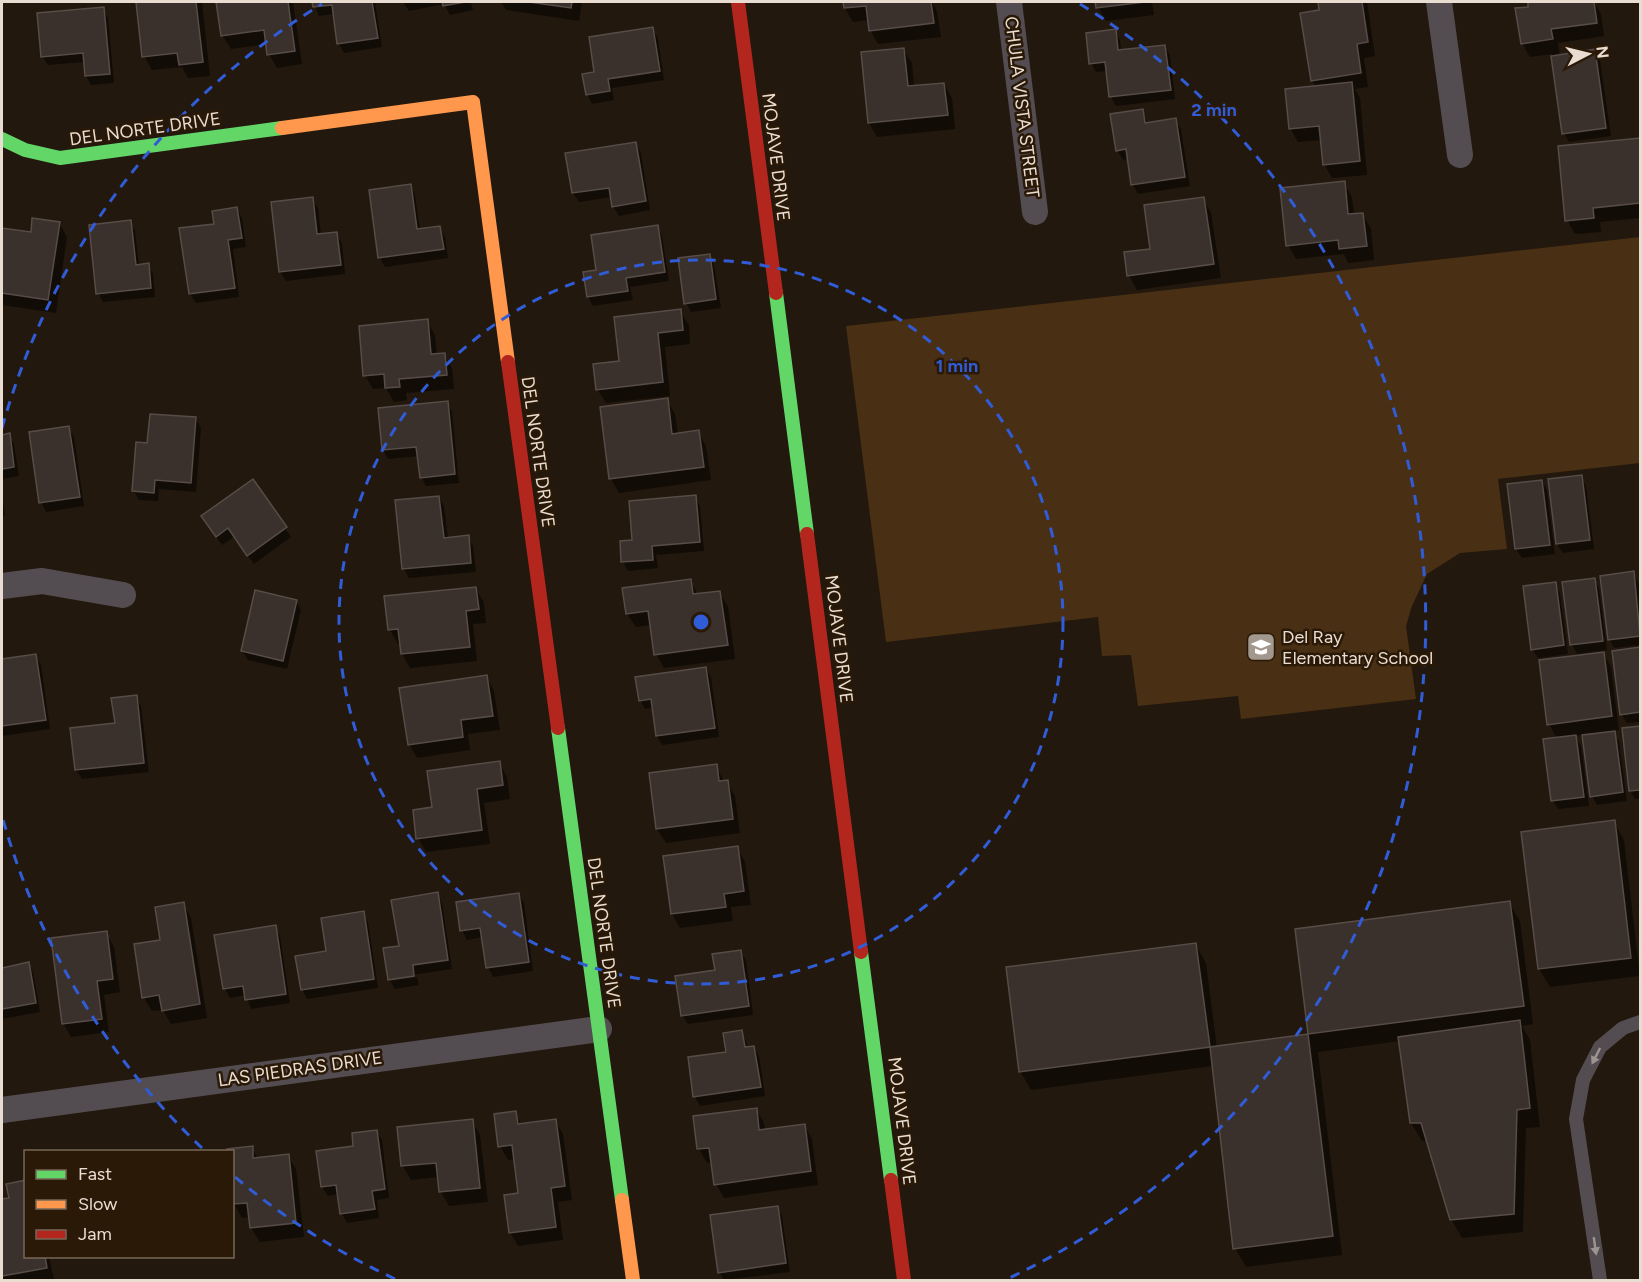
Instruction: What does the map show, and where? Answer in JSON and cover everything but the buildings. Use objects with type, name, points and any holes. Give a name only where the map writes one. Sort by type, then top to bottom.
[{"type":"street","name":"MOJAVE DRIVE","points":[[738,2],[904,1281]]},
{"type":"street","name":"CHULA VISTA STREET","points":[[1009,2],[1035,212]]},
{"type":"street","points":[[1439,2],[1460,155]]},
{"type":"street","name":"DEL NORTE DRIVE","points":[[2,139],[25,150],[60,158],[473,102],[633,1281]]},
{"type":"street","points":[[2,586],[42,581],[123,595]]},
{"type":"street","name":"LAS PIEDRAS DRIVE","points":[[2,1110],[599,1029]]},
{"type":"lane","points":[[1600,1281],[1576,1119],[1583,1080],[1600,1047],[1623,1028],[1641,1022]]},
{"type":"shaded area","points":[[1640,237],[1640,463],[1498,479],[1507,549],[1460,553],[1427,574],[1412,606],[1406,626],[1416,699],[1241,719],[1238,696],[1138,706],[1131,655],[1102,656],[1098,617],[886,642],[846,326]]},
{"type":"traffic: fast","points":[[2,139],[25,150],[60,158],[282,128]]},
{"type":"traffic: fast","points":[[776,293],[807,534]]},
{"type":"traffic: fast","points":[[558,728],[622,1200]]},
{"type":"traffic: fast","points":[[861,952],[891,1180]]},
{"type":"traffic: slow","points":[[282,128],[473,102],[508,362]]},
{"type":"traffic: slow","points":[[622,1200],[633,1280]]},
{"type":"traffic: jam","points":[[738,2],[776,293]]},
{"type":"traffic: jam","points":[[508,362],[558,728]]},
{"type":"traffic: jam","points":[[807,534],[861,952]]},
{"type":"traffic: jam","points":[[891,1180],[904,1280]]},
{"type":"place","name":"Del Ray Elementary School","points":[[1261,647]]}]
